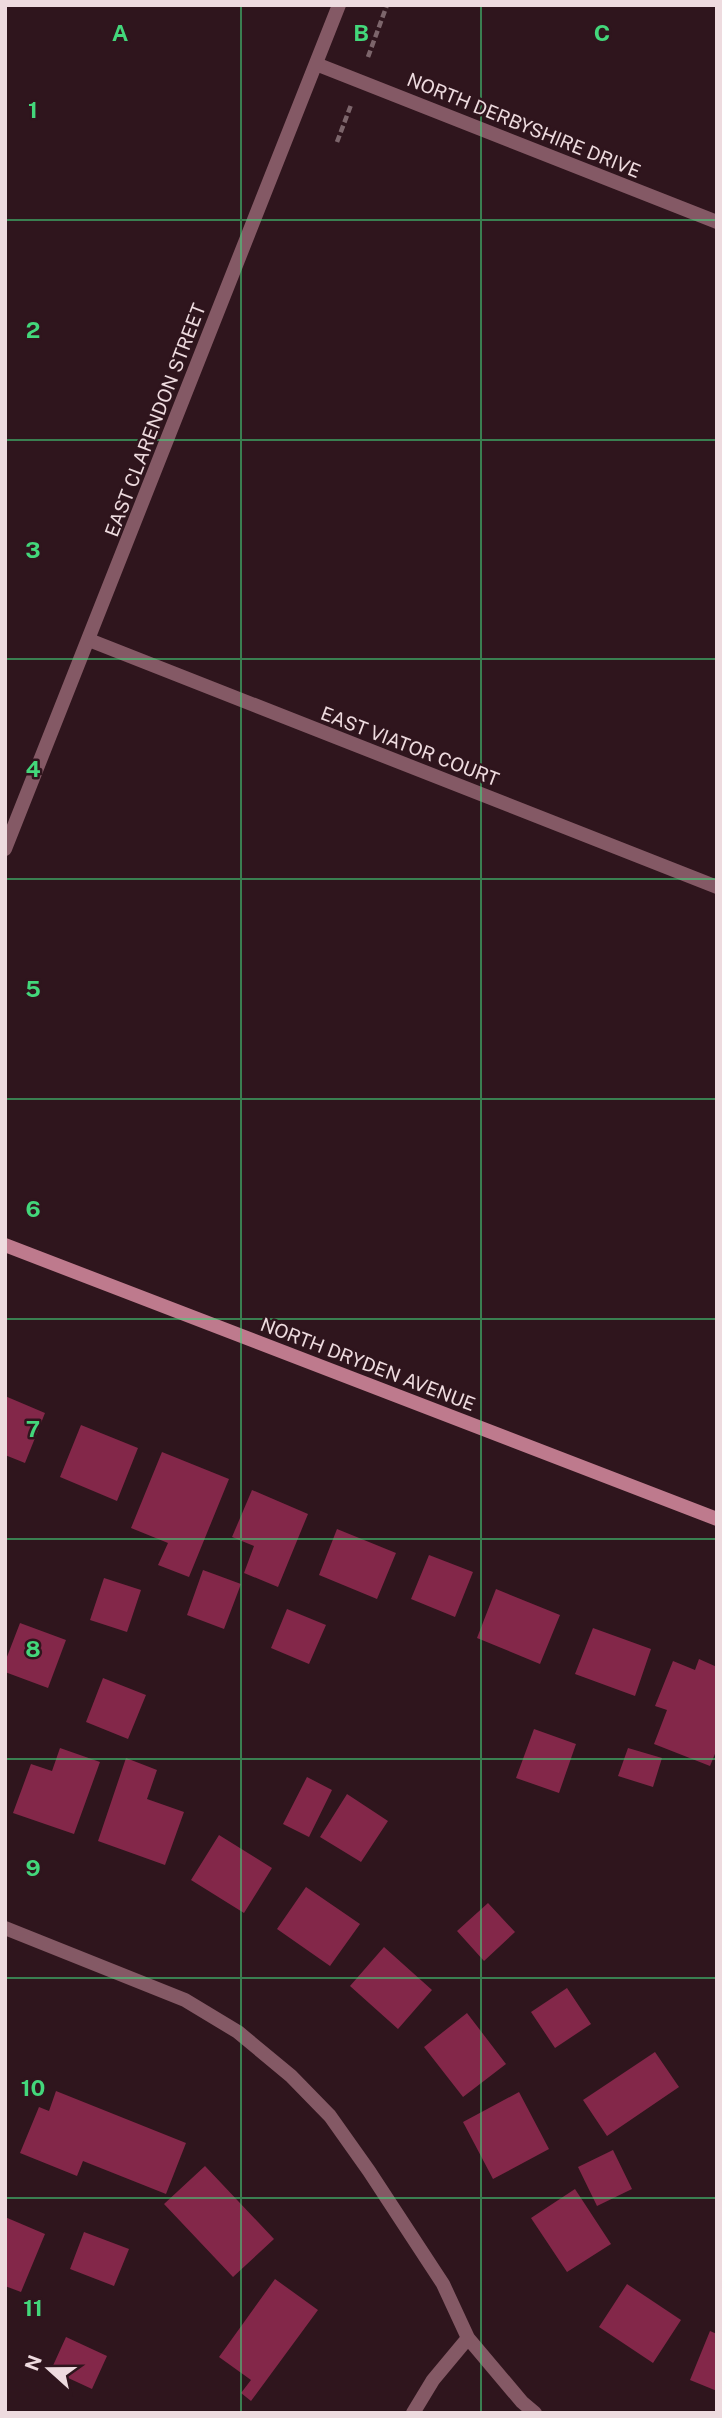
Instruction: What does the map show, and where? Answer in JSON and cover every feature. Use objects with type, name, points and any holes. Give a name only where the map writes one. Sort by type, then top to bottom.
[{"type":"street","name":"EAST CLARENDON STREET","points":[[5,849],[339,5]]},
{"type":"street","name":"NORTH DERBYSHIRE DRIVE","points":[[316,64],[717,222]]},
{"type":"street","name":"EAST VIATOR COURT","points":[[89,640],[717,887]]},
{"type":"street","name":"NORTH DRYDEN AVENUE","points":[[5,1245],[717,1519]]},
{"type":"street","points":[[5,1928],[185,2000],[238,2032],[290,2076],[330,2116],[377,2182],[443,2284],[468,2338],[522,2402],[535,2413]]},
{"type":"street","points":[[413,2413],[433,2380],[468,2338]]},
{"type":"building","points":[[5,1396],[45,1413],[25,1463],[5,1455]]},
{"type":"building","points":[[81,1425],[138,1448],[117,1501],[60,1477]]},
{"type":"building","points":[[162,1452],[229,1479],[189,1577],[158,1565],[168,1543],[131,1528]]},
{"type":"building","points":[[252,1490],[308,1514],[278,1587],[244,1573],[254,1546],[232,1537]]},
{"type":"building","points":[[337,1529],[396,1553],[377,1599],[319,1575]]},
{"type":"building","points":[[429,1555],[473,1572],[455,1617],[411,1599]]},
{"type":"building","points":[[203,1570],[241,1584],[224,1629],[187,1615]]},
{"type":"building","points":[[104,1578],[141,1590],[127,1632],[90,1620]]},
{"type":"building","points":[[496,1589],[560,1615],[540,1664],[477,1638]]},
{"type":"building","points":[[287,1609],[326,1625],[309,1664],[271,1648]]},
{"type":"building","points":[[20,1623],[66,1640],[48,1688],[5,1672],[5,1662]]},
{"type":"building","points":[[593,1628],[651,1649],[635,1696],[575,1674]]},
{"type":"building","points":[[699,1659],[717,1667],[717,1749],[710,1766],[654,1744],[667,1710],[655,1706],[673,1661],[695,1670]]},
{"type":"building","points":[[103,1678],[146,1695],[128,1739],[86,1722]]},
{"type":"building","points":[[534,1729],[576,1744],[559,1793],[516,1778]]},
{"type":"building","points":[[60,1748],[100,1762],[74,1834],[13,1813],[31,1764],[52,1771]]},
{"type":"building","points":[[628,1748],[662,1758],[653,1787],[618,1776]]},
{"type":"building","points":[[126,1758],[157,1770],[147,1799],[184,1812],[165,1865],[98,1841]]},
{"type":"building","points":[[307,1777],[332,1790],[309,1837],[283,1824]]},
{"type":"building","points":[[347,1794],[388,1821],[361,1862],[320,1837]]},
{"type":"building","points":[[219,1835],[272,1868],[244,1913],[191,1880]]},
{"type":"building","points":[[306,1887],[360,1924],[330,1966],[277,1929]]},
{"type":"building","points":[[488,1903],[515,1932],[484,1961],[457,1931]]},
{"type":"building","points":[[384,1947],[432,1990],[398,2029],[350,1986]]},
{"type":"building","points":[[567,1988],[591,2024],[555,2048],[531,2012]]},
{"type":"building","points":[[467,2013],[506,2064],[463,2097],[424,2047]]},
{"type":"building","points":[[655,2052],[679,2087],[607,2136],[583,2100]]},
{"type":"building","points":[[56,2091],[186,2143],[166,2194],[83,2161],[77,2176],[20,2153],[39,2107],[49,2111]]},
{"type":"building","points":[[519,2092],[549,2149],[493,2179],[463,2122]]},
{"type":"building","points":[[613,2150],[632,2189],[597,2206],[578,2167]]},
{"type":"building","points":[[205,2166],[274,2239],[233,2277],[164,2204]]},
{"type":"building","points":[[575,2189],[611,2244],[567,2272],[531,2218]]},
{"type":"building","points":[[5,2217],[45,2234],[21,2292],[5,2286]]},
{"type":"building","points":[[84,2232],[129,2249],[114,2286],[70,2269]]},
{"type":"building","points":[[275,2279],[318,2310],[251,2401],[241,2393],[251,2380],[219,2357]]},
{"type":"building","points":[[627,2284],[681,2320],[653,2363],[599,2327]]},
{"type":"building","points":[[710,2331],[717,2334],[717,2391],[690,2380]]},
{"type":"building","points":[[66,2337],[107,2356],[92,2389],[51,2370]]}]
